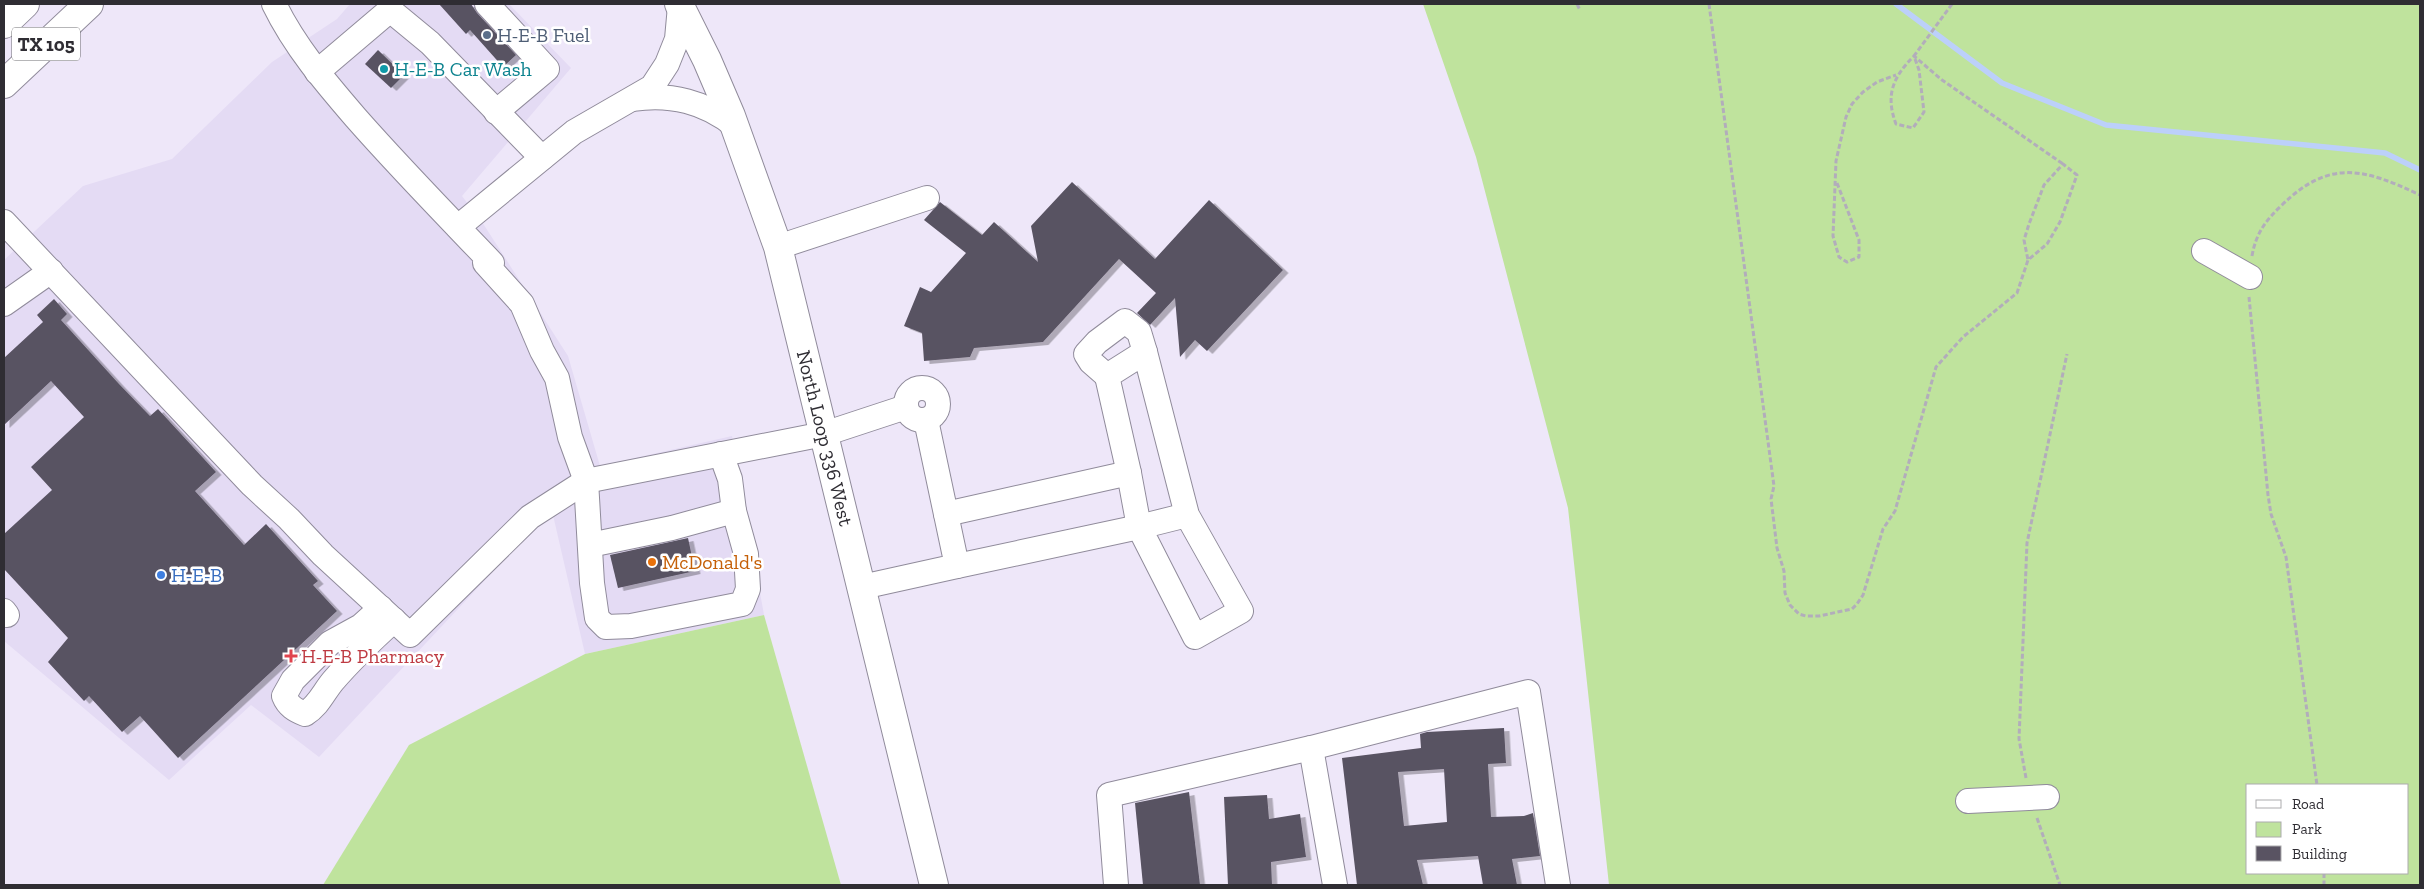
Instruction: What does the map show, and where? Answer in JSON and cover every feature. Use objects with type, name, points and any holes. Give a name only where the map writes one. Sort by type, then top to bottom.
[{"type":"main road","name":"TX 105","points":[[4,24],[25,4]]},
{"type":"main road","name":"TX 105","points":[[4,84],[88,4]]},
{"type":"main road","name":"North Loop 336 West","points":[[679,5],[707,60],[735,126],[778,247],[934,885]]},
{"type":"lane","points":[[274,4],[303,55],[317,72],[384,149],[492,263],[485,263],[522,304],[556,378],[570,437],[586,481],[597,618],[606,627],[631,626],[742,604],[748,589],[746,554],[734,511],[730,479],[721,454]]},
{"type":"lane","points":[[487,4],[547,69],[496,112]]},
{"type":"lane","points":[[458,227],[574,132],[652,87],[667,64],[677,39],[679,5]]},
{"type":"lane","points":[[317,72],[391,7],[430,43],[542,158]]},
{"type":"lane","points":[[633,99],[654,96],[685,100],[720,113],[735,126]]},
{"type":"lane","points":[[778,247],[927,198]]},
{"type":"lane","points":[[4,222],[51,271],[91,317],[178,404],[200,432],[252,485],[323,555],[410,635],[530,517],[586,481],[824,434],[906,407]]},
{"type":"lane","points":[[2204,251],[2250,277]]},
{"type":"lane","points":[[4,304],[51,271]]},
{"type":"lane","points":[[1125,321],[1139,332],[1145,352],[1187,515],[1241,612],[1195,637],[1138,527],[1129,473],[1107,376],[1091,362],[1086,354],[1096,342],[1125,321]]},
{"type":"lane","points":[[1107,376],[1145,352]]},
{"type":"lane","points":[[919,387],[932,389],[939,400],[937,413],[926,420],[913,418],[906,407],[908,394],[919,387]]},
{"type":"lane","points":[[926,420],[957,566]]},
{"type":"lane","points":[[946,514],[1129,473]]},
{"type":"lane","points":[[590,545],[672,528],[734,511]]},
{"type":"lane","points":[[862,587],[1187,515]]},
{"type":"lane","points":[[1116,885],[1109,794],[1311,748],[1528,692],[1558,885]]},
{"type":"lane","points":[[1311,748],[1335,885]]},
{"type":"lane","points":[[1968,801],[2038,798]]},
{"type":"path","points":[[1577,4],[1580,10]]},
{"type":"path","points":[[1709,4],[1774,486],[1771,499],[1776,548],[1784,571],[1785,592],[1790,605],[1799,614],[1819,616],[1852,608],[1863,595],[1883,529],[1895,511],[1936,367],[1962,337],[2017,293],[2028,260],[2024,240],[2029,224],[2044,185],[2063,164]]},
{"type":"path","points":[[1837,183],[1859,240],[1860,257],[1847,262],[1839,257],[1833,236],[1837,183],[1836,161],[1846,117],[1852,104],[1863,92],[1878,82],[1896,75],[1914,56],[1952,4]]},
{"type":"path","points":[[1914,56],[1942,80],[2077,175],[2070,198],[2047,244],[2028,260]]},
{"type":"path","points":[[1896,75],[1892,94],[1892,112],[1896,124],[1913,128],[1924,112],[1919,70],[1914,56]]},
{"type":"path","points":[[2317,784],[2286,557],[2271,514],[2268,495],[2250,326],[2252,255],[2261,227],[2290,197],[2317,178],[2334,173],[2360,174],[2403,186],[2420,196]]},
{"type":"path","points":[[2060,885],[2038,798],[2019,739],[2027,543],[2067,354]]},
{"type":"shaded area","points":[[350,4],[509,4],[571,68],[462,196],[484,225],[568,356],[600,466],[732,436],[764,615],[585,654],[553,515],[534,528],[319,757],[251,705],[169,780],[4,641],[4,260],[83,186],[172,159],[272,62],[337,19]]},
{"type":"green space","points":[[1423,4],[2420,4],[2420,885],[1609,885],[1568,508],[1476,157]]},
{"type":"green space","points":[[764,615],[841,885],[323,885],[409,745],[585,654]]},
{"type":"building","name":"H-E-B Fuel","points":[[439,4],[471,4],[516,55],[503,67],[470,30],[466,34]]},
{"type":"building","name":"H-E-B Car Wash","points":[[378,50],[404,75],[391,88],[365,64]]},
{"type":"building","points":[[1072,182],[1155,259],[1209,200],[1283,270],[1207,351],[1195,340],[1180,357],[1175,298],[1150,325],[1137,313],[1156,293],[1119,259],[1043,342],[974,348],[970,357],[924,361],[922,333],[904,326],[920,287],[931,292],[966,253],[924,220],[940,202],[982,235],[994,222],[1038,262],[1031,226]]},
{"type":"building","name":"H-E-B","points":[[54,299],[67,314],[61,320],[119,384],[150,416],[158,409],[216,472],[195,491],[244,545],[266,524],[318,581],[313,585],[337,611],[178,758],[140,716],[122,732],[89,696],[84,701],[48,662],[68,638],[4,569],[4,534],[52,490],[31,467],[84,417],[51,381],[4,425],[4,358],[43,322],[37,315]]},
{"type":"building","name":"McDonald's","points":[[688,538],[695,571],[618,588],[610,555]]},
{"type":"building","points":[[1504,728],[1506,763],[1488,764],[1491,817],[1524,816],[1533,813],[1540,856],[1512,859],[1517,885],[1483,885],[1478,856],[1417,860],[1423,885],[1357,885],[1342,758],[1421,748],[1420,734]],"holes":[[[1444,769],[1447,822],[1404,826],[1398,772]]]},
{"type":"building","points":[[1189,792],[1200,885],[1143,885],[1135,803]]},
{"type":"building","points":[[1267,795],[1269,819],[1300,814],[1306,857],[1271,862],[1272,885],[1228,885],[1224,797]]},
{"type":"waterway","points":[[1896,4],[2002,83],[2106,125],[2385,153],[2420,170]]},
{"type":"place","name":"H-E-B Fuel","points":[[487,35]]},
{"type":"place","name":"H-E-B Car Wash","points":[[384,69]]},
{"type":"place","name":"McDonald's","points":[[652,562]]},
{"type":"place","name":"H-E-B","points":[[161,575]]},
{"type":"place","name":"H-E-B Pharmacy","points":[[291,656]]}]
